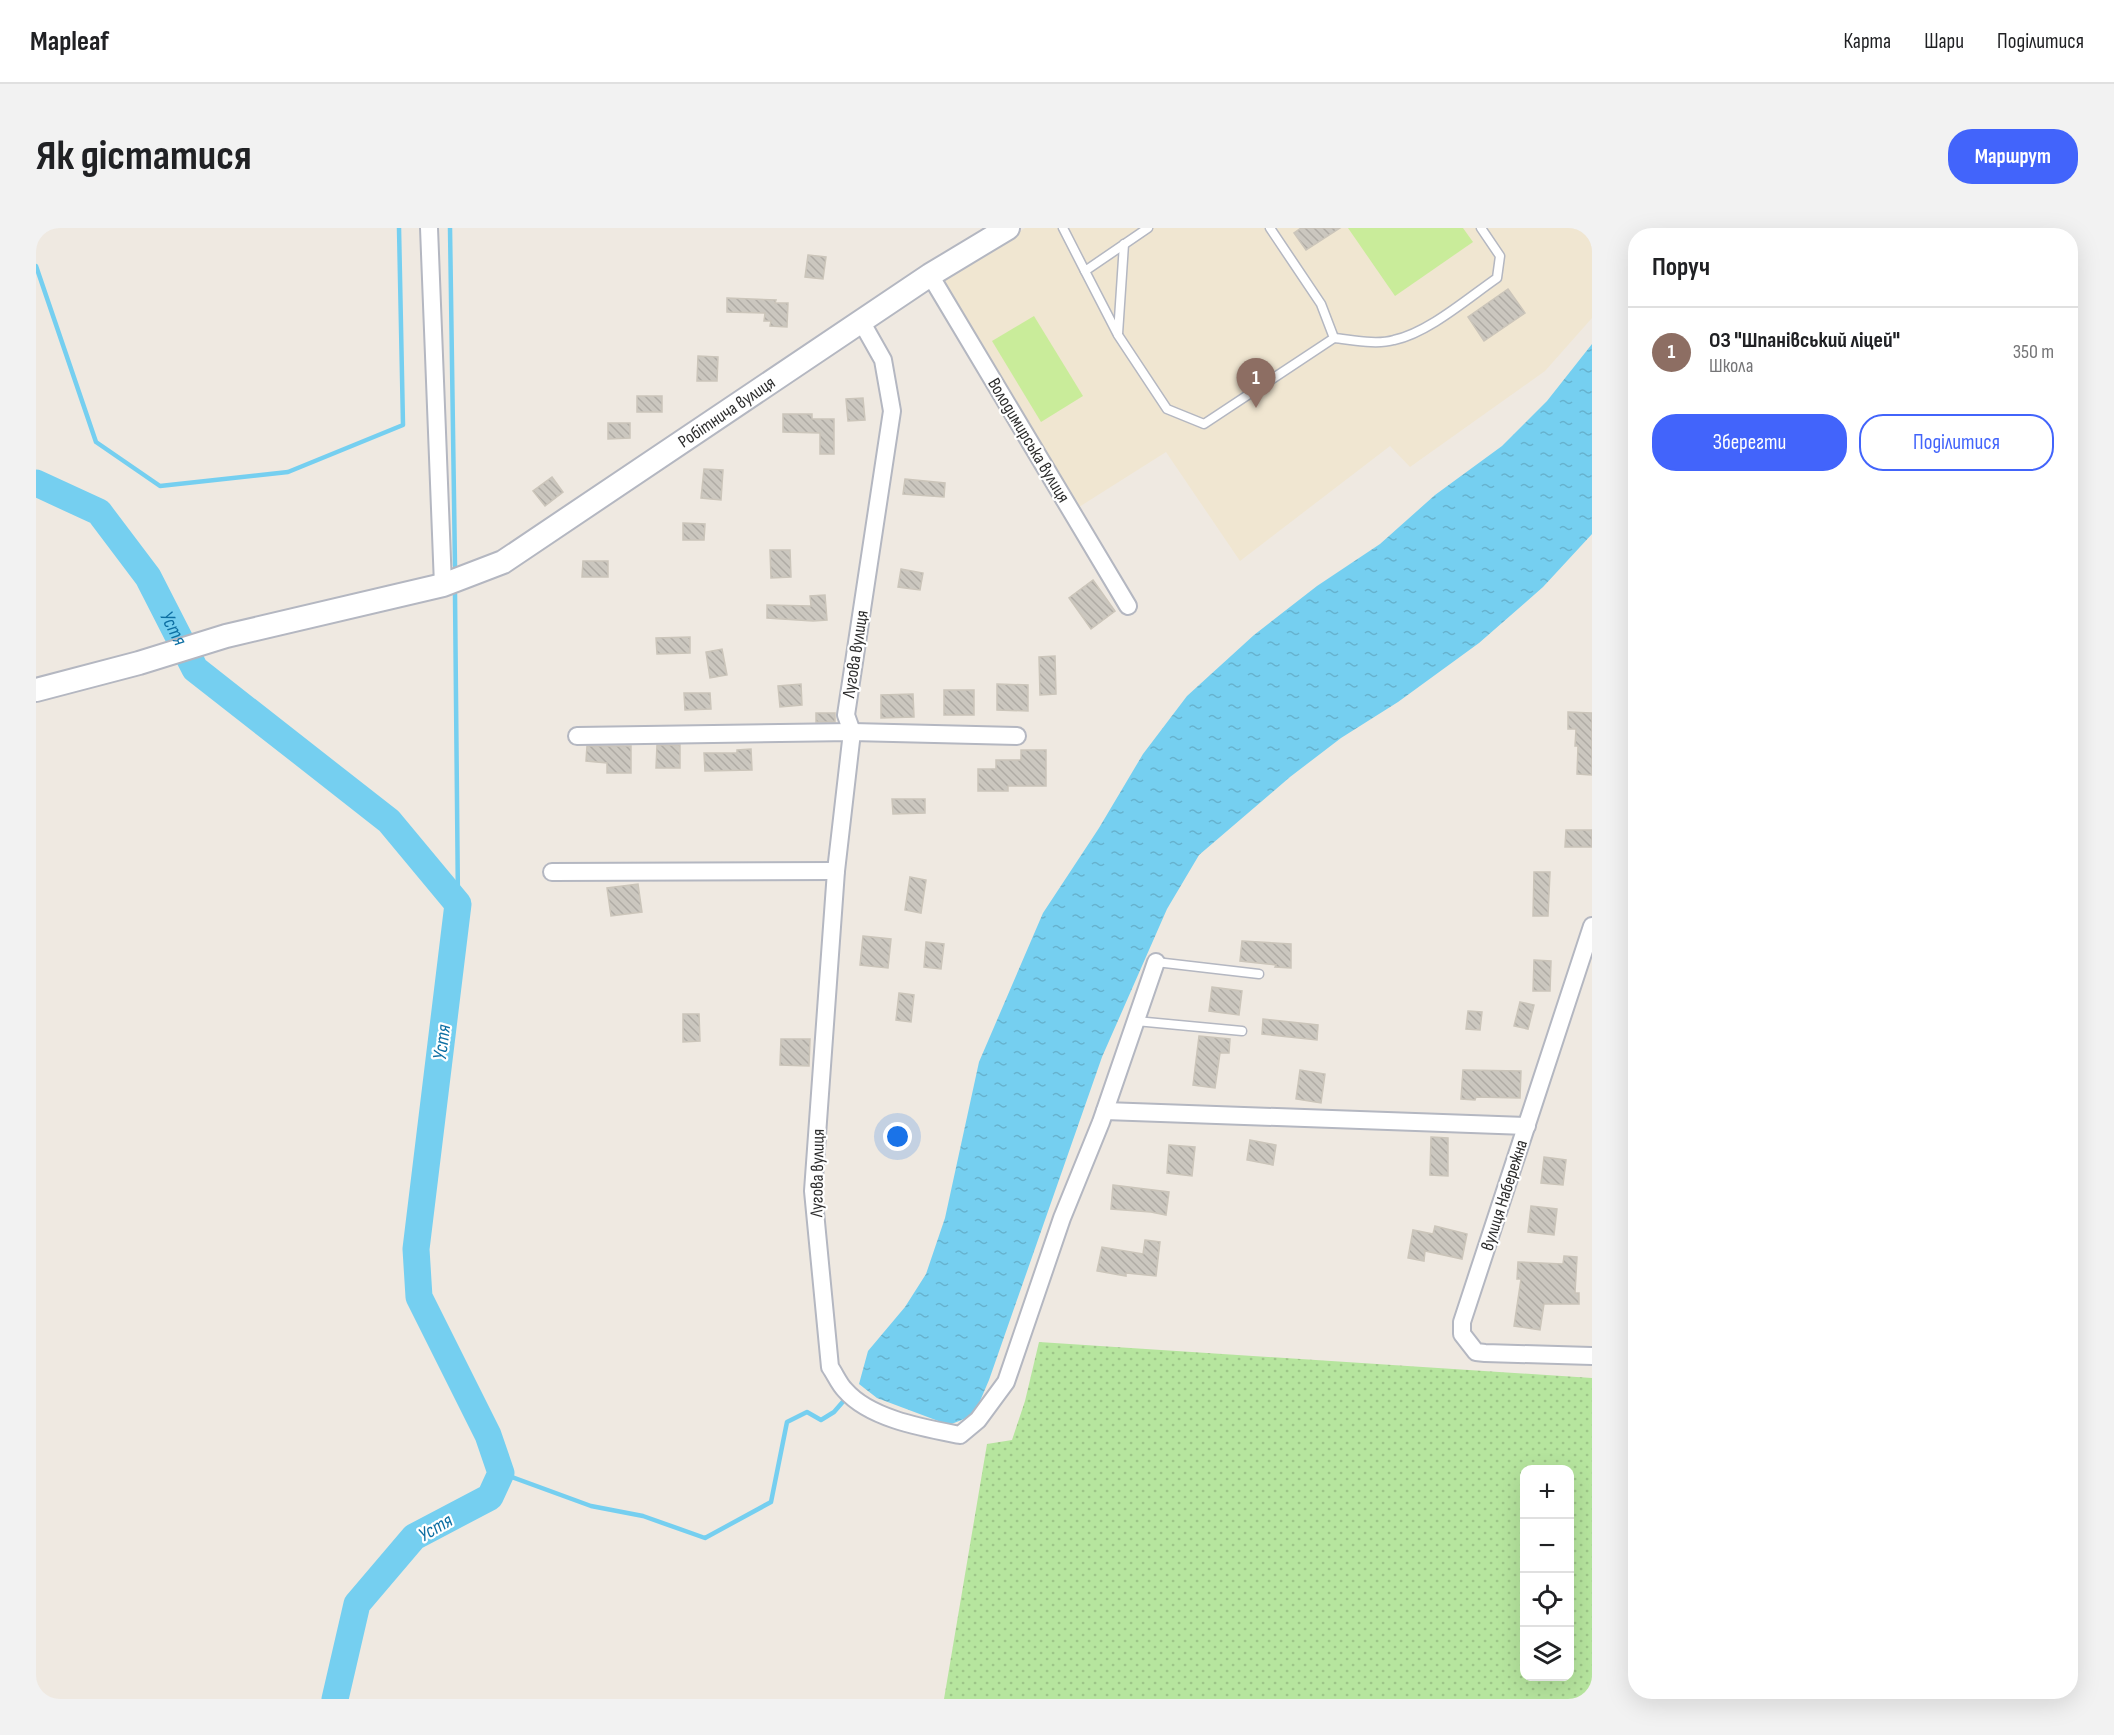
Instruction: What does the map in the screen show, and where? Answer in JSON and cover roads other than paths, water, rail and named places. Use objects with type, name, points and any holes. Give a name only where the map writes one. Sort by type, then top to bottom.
[{"type":"street","points":[[429,228],[443,585]]},
{"type":"street","name":"Робітнича вулиця","points":[[38,689],[139,663],[226,636],[443,585],[503,562],[930,274],[1008,228]]},
{"type":"street","name":"Володимирська вулиця","points":[[930,274],[1128,606]]},
{"type":"street","name":"Лугова вулиця","points":[[861,321],[884,360],[892,411],[846,715],[852,732],[836,871],[813,1191],[830,1367],[845,1391],[870,1410],[960,1435],[978,1420],[1006,1382],[1062,1218],[1105,1111],[1156,962]]},
{"type":"street","points":[[577,735],[852,732],[1017,736]]},
{"type":"street","points":[[552,872],[836,871]]},
{"type":"street","name":"вулиця Набережна","points":[[1592,926],[1462,1322],[1462,1334],[1476,1352],[1592,1356]]},
{"type":"street","points":[[1105,1111],[1527,1126]]},
{"type":"lane","points":[[1063,228],[1118,335],[1167,409],[1204,424],[1334,338],[1368,341],[1394,340],[1428,326],[1497,278],[1500,256],[1481,228]]},
{"type":"lane","points":[[1085,271],[1148,228]]},
{"type":"lane","points":[[1270,228],[1320,304],[1334,338]]},
{"type":"lane","points":[[1118,335],[1124,244]]},
{"type":"lane","points":[[1156,962],[1259,974]]},
{"type":"lane","points":[[1135,1020],[1242,1032]]},
{"type":"water","points":[[1592,344],[1592,534],[1543,587],[1479,643],[1398,702],[1341,738],[1290,777],[1199,855],[1167,909],[1102,1057],[989,1380],[974,1415],[949,1425],[877,1398],[859,1384],[868,1351],[905,1307],[926,1274],[945,1218],[979,1062],[1043,913],[1099,828],[1143,754],[1187,696],[1254,635],[1317,586],[1380,544],[1435,495],[1502,446],[1547,401]]},
{"type":"waterway","points":[[36,266],[96,442],[160,486],[288,472],[403,425],[399,228]]},
{"type":"waterway","points":[[450,228],[455,566]]},
{"type":"waterway","name":"Устя","points":[[36,483],[99,512],[148,577],[195,669],[389,821],[458,904],[416,1249],[419,1297],[488,1435],[501,1473],[490,1497],[414,1537],[357,1604],[335,1699]]},
{"type":"waterway","points":[[455,594],[458,904]]},
{"type":"waterway","points":[[501,1473],[591,1506],[643,1516],[705,1538],[771,1502],[787,1422],[807,1412],[821,1420],[834,1412],[847,1397]]},
{"type":"place","name":"ОЗ \"Шпанівський ліцей\"","points":[[1256,408]]}]
